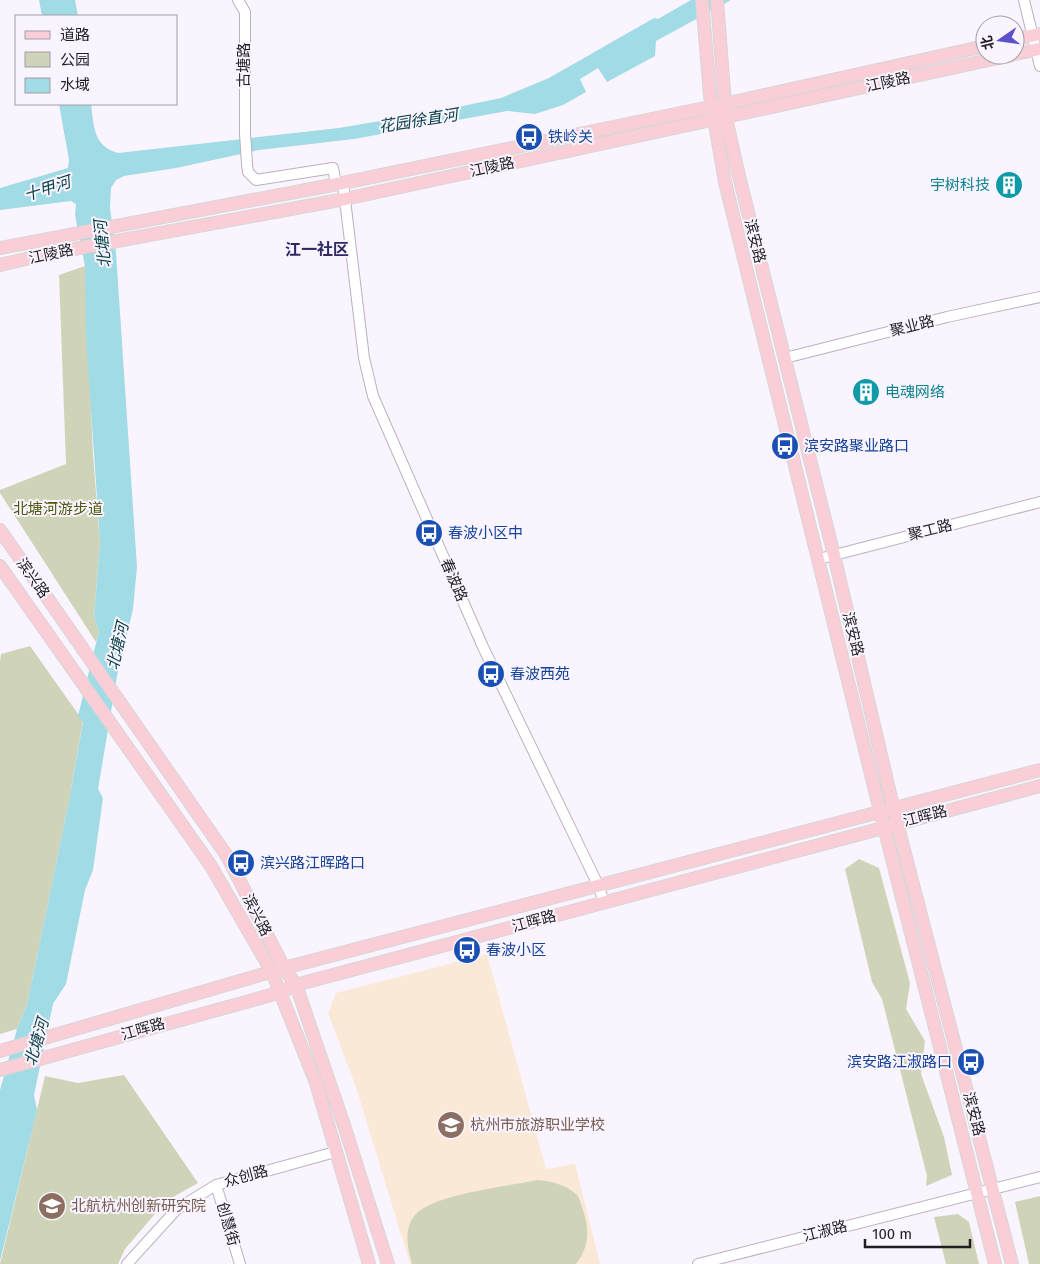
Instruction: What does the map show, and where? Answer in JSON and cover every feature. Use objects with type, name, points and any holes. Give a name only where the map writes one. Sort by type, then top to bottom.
[{"type":"main road","name":"滨安路","points":[[702,0],[703,17],[720,119],[725,182],[820,559],[882,812],[884,827],[995,1264]]},
{"type":"main road","name":"滨安路","points":[[718,5],[718,105]]},
{"type":"main road","name":"江陵路","points":[[0,248],[340,184],[718,105],[975,48]]},
{"type":"main road","name":"江陵路","points":[[1025,52],[1038,49]]},
{"type":"main road","name":"江陵路","points":[[0,265],[47,254],[345,199],[975,63]]},
{"type":"main road","name":"滨安路","points":[[720,119],[785,358],[898,823],[1012,1264]]},
{"type":"main road","name":"滨兴路","points":[[3,531],[20,561],[227,856],[278,970],[280,992],[316,1083],[335,1152],[370,1264]]},
{"type":"main road","name":"滨兴路","points":[[2,569],[211,866],[278,970],[296,985],[338,1107],[388,1264]]},
{"type":"main road","name":"江晖路","points":[[0,1051],[278,970],[1040,770]]},
{"type":"main road","name":"江晖路","points":[[0,1070],[280,992],[296,985],[1040,786]]},
{"type":"street","points":[[238,0],[245,12]]},
{"type":"street","name":"古塘路","points":[[242,0],[245,12],[245,133],[248,172],[256,180],[333,168],[340,184]]},
{"type":"street","points":[[1024,0],[1036,35],[1040,66]]},
{"type":"street","name":"春波路","points":[[340,184],[345,199],[364,358],[373,396],[483,647],[604,902]]},
{"type":"street","name":"聚业路","points":[[785,358],[947,317],[1040,297]]},
{"type":"street","name":"聚工路","points":[[820,559],[1040,502]]},
{"type":"street","name":"众创路","points":[[126,1264],[177,1209],[216,1185],[335,1152]]},
{"type":"street","name":"江淑路","points":[[701,1264],[1040,1177]]},
{"type":"street","name":"创慧街","points":[[216,1185],[240,1264]]},
{"type":"shaded area","name":"杭州市旅游职业学校","points":[[487,954],[546,1169],[575,1164],[600,1264],[410,1264],[356,1087],[328,1013],[336,993]]},
{"type":"green space","name":"北塘河游步道","points":[[85,266],[93,455],[100,542],[94,617],[99,631],[96,642],[0,493],[0,490],[66,464],[59,275]]},
{"type":"green space","points":[[30,646],[83,721],[69,801],[27,1005],[17,1029],[0,1034],[0,662],[1,654]]},
{"type":"green space","points":[[859,859],[879,868],[910,983],[906,1009],[925,1041],[921,1074],[944,1137],[952,1175],[926,1186],[927,1176],[882,999],[872,982],[845,869]]},
{"type":"green space","points":[[124,1075],[198,1183],[166,1201],[125,1249],[118,1264],[0,1264],[45,1076],[78,1083]]},
{"type":"green space","points":[[538,1180],[564,1186],[579,1198],[587,1224],[587,1238],[584,1251],[576,1264],[412,1264],[407,1237],[408,1231],[413,1218],[426,1206],[456,1196]]},
{"type":"green space","points":[[1040,1196],[1040,1264],[1029,1264],[1015,1202]]},
{"type":"green space","points":[[958,1214],[969,1222],[979,1264],[946,1264],[934,1217]]},
{"type":"water","points":[[39,0],[75,0],[78,15],[42,15]]},
{"type":"water","points":[[691,0],[731,0],[656,41],[655,56],[607,82],[598,68],[580,79],[586,92],[563,105],[535,114],[507,111],[354,139],[259,150],[176,168],[124,176],[116,180],[111,188],[110,208],[116,253],[137,567],[133,609],[117,676],[98,789],[103,798],[93,870],[85,890],[66,984],[53,1004],[34,1095],[37,1110],[0,1261],[0,1090],[17,1029],[27,1005],[69,801],[83,722],[78,716],[99,631],[94,617],[100,542],[86,336],[85,266],[75,215],[76,204],[71,201],[0,210],[0,188],[68,168],[69,160],[59,105],[91,105],[94,127],[99,140],[110,150],[118,153],[339,128],[501,98],[549,78],[654,18],[658,19]]},
{"type":"place","name":"铁岭关","points":[[529,137]]},
{"type":"place","name":"宇树科技","points":[[1009,185]]},
{"type":"place","name":"电魂网络","points":[[866,392]]},
{"type":"place","name":"滨安路聚业路口","points":[[785,446]]},
{"type":"place","name":"春波小区中","points":[[429,533]]},
{"type":"place","name":"春波西苑","points":[[491,674]]},
{"type":"place","name":"滨兴路江晖路口","points":[[241,863]]},
{"type":"place","name":"春波小区","points":[[467,950]]},
{"type":"place","name":"滨安路江淑路口","points":[[971,1062]]},
{"type":"place","name":"杭州市旅游职业学校","points":[[451,1125]]},
{"type":"place","name":"北航杭州创新研究院","points":[[52,1206]]},
{"type":"district","name":"江一社区","points":[[317,249]]},
{"type":"water label","name":"花园徐直河","points":[[418,120]]},
{"type":"water label","name":"十甲河","points":[[47,188]]},
{"type":"water label","name":"北塘河","points":[[102,244]]},
{"type":"water label","name":"北塘河","points":[[117,646]]},
{"type":"water label","name":"北塘河","points":[[36,1042]]}]
